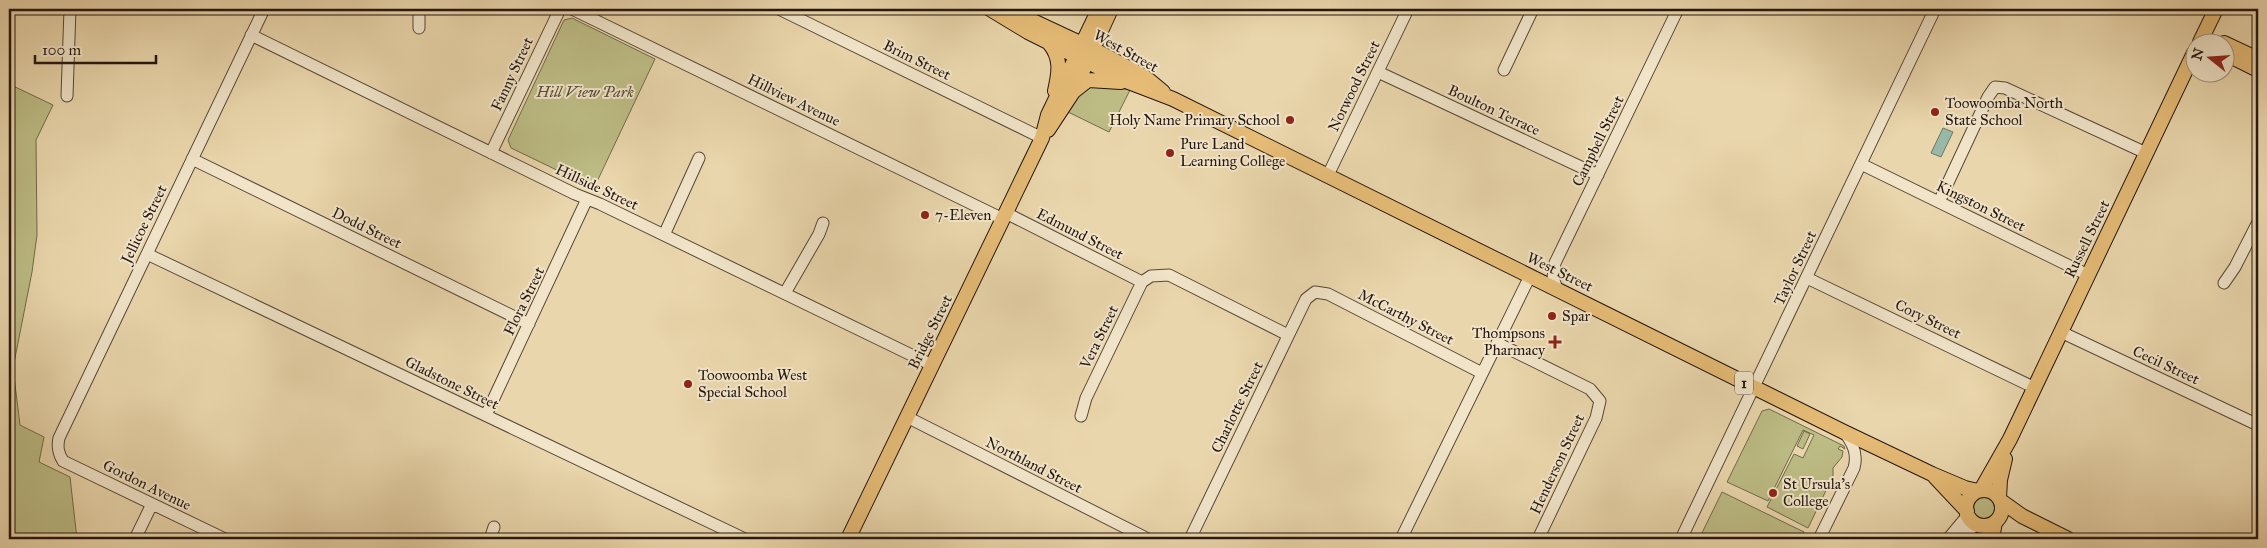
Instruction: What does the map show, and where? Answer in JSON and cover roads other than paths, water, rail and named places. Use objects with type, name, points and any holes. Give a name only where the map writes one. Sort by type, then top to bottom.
[{"type":"main road","name":"West Street","points":[[990,9],[1050,43],[1085,53],[1145,77],[1173,100]]},
{"type":"main road","name":"Bridge Street","points":[[848,539],[1042,138],[1073,92],[1100,9]]},
{"type":"main road","name":"Bridge Street","points":[[1042,138],[1048,115],[1111,9]]},
{"type":"main road","name":"Russell Street","points":[[2205,32],[2216,9]]},
{"type":"main road","name":"West Street","points":[[1005,16],[1033,21],[1141,88],[1173,100],[1328,175],[1844,432],[1932,474],[1965,488],[1979,491]]},
{"type":"main road","points":[[1048,115],[1056,88],[1059,64],[1057,53],[1050,43]]},
{"type":"main road","points":[[2234,48],[2258,59]]},
{"type":"main road","points":[[2234,58],[2258,70]]},
{"type":"main road","name":"Russell Street","points":[[1979,491],[2010,439],[2184,76]]},
{"type":"main road","points":[[1073,92],[1083,82],[1093,80],[1118,81],[1141,88]]},
{"type":"main road","name":"Russell Street","points":[[2000,500],[2000,480],[2010,439]]},
{"type":"main road","name":"West Street","points":[[1932,474],[1975,523]]},
{"type":"main road","points":[[1975,523],[1970,498],[1979,491]]},
{"type":"main road","name":"1","points":[[1979,491],[1991,491],[2000,500],[2044,528],[2068,539]]},
{"type":"main road","points":[[1992,539],[1996,521],[2002,512],[2000,500]]},
{"type":"main road","name":"1","points":[[1975,523],[1996,521],[2020,522],[2044,528]]},
{"type":"street","points":[[67,96],[70,9]]},
{"type":"street","name":"Jellicoe Street","points":[[58,454],[59,438],[264,9]]},
{"type":"street","points":[[419,9],[419,28]]},
{"type":"street","name":"Fanny Street","points":[[491,153],[560,9]]},
{"type":"street","name":"Hillview Avenue","points":[[572,9],[1004,216]]},
{"type":"street","name":"Brim Street","points":[[779,9],[1042,138]]},
{"type":"street","name":"Norwood Street","points":[[1328,175],[1408,9]]},
{"type":"street","points":[[1504,70],[1533,9]]},
{"type":"street","name":"Campbell Street","points":[[1556,289],[1553,275],[1558,258],[1678,9]]},
{"type":"street","name":"Taylor Street","points":[[1681,539],[1808,278],[1935,9]]},
{"type":"street","name":"Hillside Street","points":[[251,35],[491,153],[932,365]]},
{"type":"street","name":"Boulton Terrace","points":[[1378,72],[1598,175]]},
{"type":"street","points":[[1938,202],[1988,97],[1995,87],[2005,88],[2146,153]]},
{"type":"street","points":[[664,235],[699,158]]},
{"type":"street","name":"Dodd Street","points":[[192,159],[529,324]]},
{"type":"street","name":"Kingston Street","points":[[1861,164],[2088,275]]},
{"type":"street","name":"Flora Street","points":[[486,415],[587,199]]},
{"type":"street","name":"Edmund Street","points":[[1004,216],[1142,282]]},
{"type":"street","points":[[2224,284],[2258,222]]},
{"type":"street","points":[[785,293],[819,234],[823,223]]},
{"type":"street","name":"Gladstone Street","points":[[147,254],[744,539]]},
{"type":"street","points":[[1142,282],[1151,276],[1169,275],[1288,336]]},
{"type":"street","points":[[1401,539],[1530,276]]},
{"type":"street","name":"Cory Street","points":[[1808,278],[2035,388]]},
{"type":"street","name":"Vera Street","points":[[1081,416],[1086,398],[1142,282]]},
{"type":"street","name":"Charlotte Street","points":[[1190,539],[1306,299],[1315,292]]},
{"type":"street","name":"McCarthy Street","points":[[1315,292],[1328,294],[1482,372]]},
{"type":"street","name":"Cecil Street","points":[[2061,332],[2258,425]]},
{"type":"street","name":"Henderson Street","points":[[1497,343],[1590,389],[1600,400],[1596,418],[1538,539]]},
{"type":"street","name":"Northland Street","points":[[907,417],[1148,539]]},
{"type":"street","points":[[1819,539],[1854,468],[1855,453],[1852,442],[1844,432]]},
{"type":"street","name":"Gordon Avenue","points":[[58,454],[63,461],[225,539]]},
{"type":"street","points":[[135,539],[152,504]]},
{"type":"street","points":[[1948,539],[1975,523]]},
{"type":"street","points":[[1957,539],[1975,523]]},
{"type":"street","points":[[490,539],[494,527]]},
{"type":"place","name":"Toowoomba North State School","points":[[1935,112]]},
{"type":"place","name":"Holy Name Primary School","points":[[1290,120]]},
{"type":"place","name":"Pure Land Learning College","points":[[1170,153]]},
{"type":"place","name":"7-Eleven","points":[[925,215]]},
{"type":"place","name":"Spar","points":[[1552,316]]},
{"type":"place","name":"Thompsons Pharmacy","points":[[1555,342]]},
{"type":"place","name":"Toowoomba West Special School","points":[[688,384]]},
{"type":"place","name":"St Ursula's College","points":[[1773,493]]},
{"type":"park label","name":"Hill View Park","points":[[585,92]]}]
